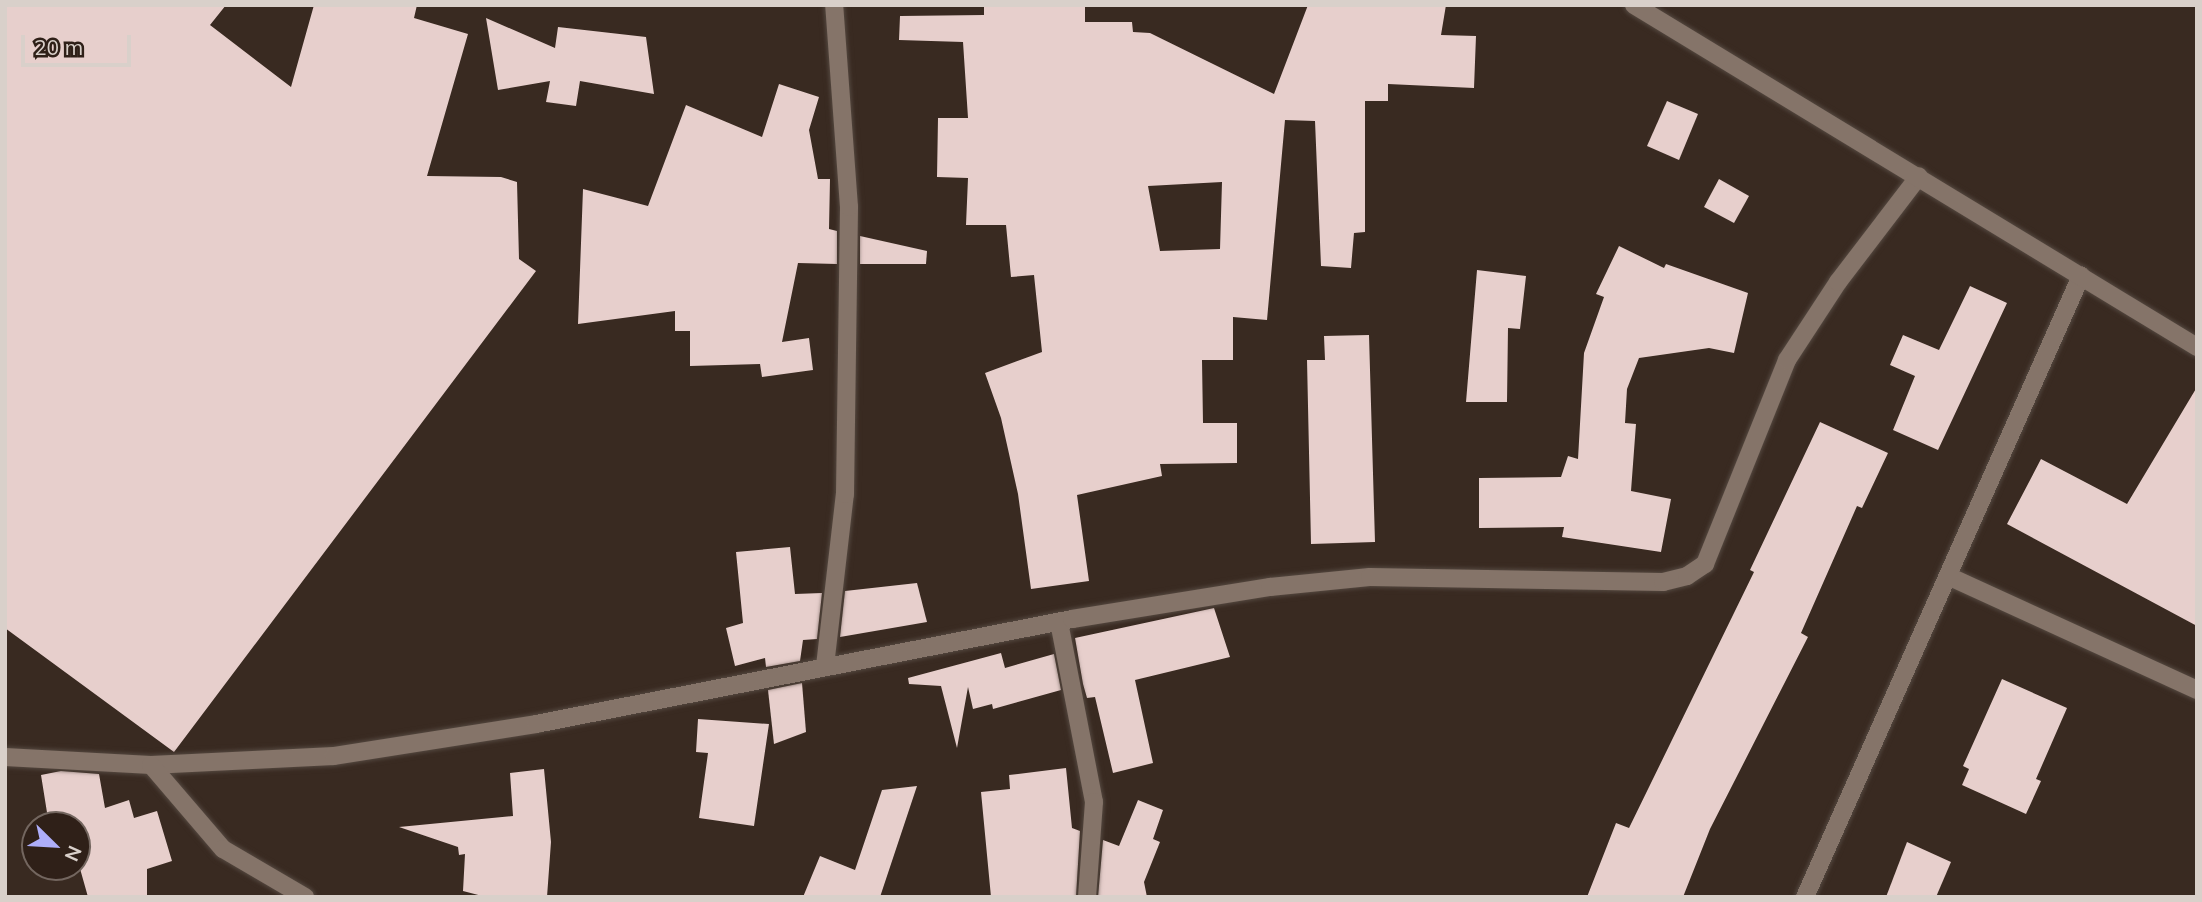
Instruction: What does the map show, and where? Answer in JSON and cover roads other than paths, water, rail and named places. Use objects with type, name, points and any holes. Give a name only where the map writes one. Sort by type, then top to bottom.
[{"type":"street","points":[[825,666],[845,494],[849,248],[834,5]]},
{"type":"street","points":[[1634,5],[2197,347]]},
{"type":"street","points":[[5,757],[150,765],[334,756],[536,724],[1059,622],[1270,587],[1370,577],[1663,582],[1687,576],[1705,564],[1787,360],[1838,282],[1919,176]]},
{"type":"street","points":[[1805,897],[2081,276]]},
{"type":"street","points":[[1948,576],[2197,690]]},
{"type":"street","points":[[1059,622],[1094,802],[1087,897]]},
{"type":"street","points":[[150,765],[223,849],[265,878],[305,897]]}]
